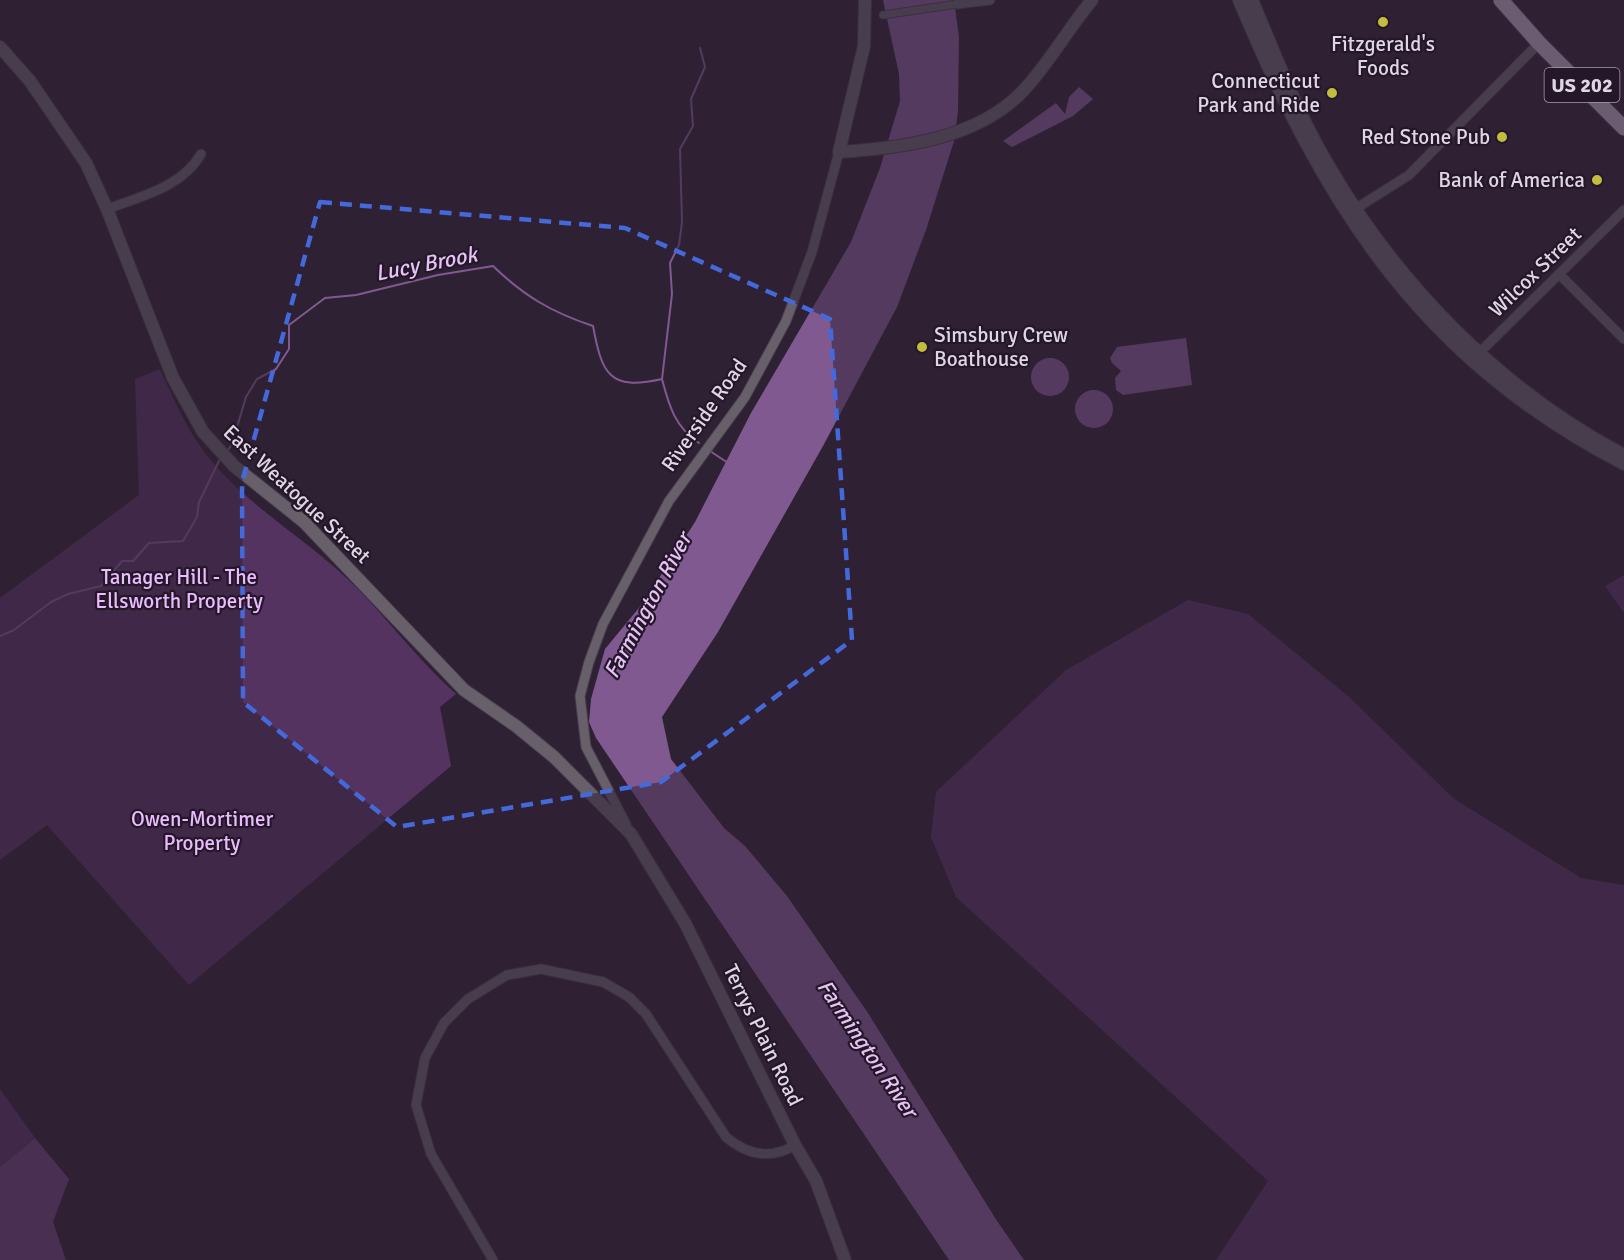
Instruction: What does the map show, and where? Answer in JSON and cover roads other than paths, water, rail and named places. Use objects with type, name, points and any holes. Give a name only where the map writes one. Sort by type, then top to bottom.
[{"type":"highway","name":"US 202","points":[[1501,0],[1539,43],[1624,128]]},
{"type":"street","name":"Riverside Road","points":[[631,834],[586,747],[580,696],[589,662],[603,624],[669,501],[745,397],[786,321],[812,252],[839,152],[864,46],[865,0]]},
{"type":"street","points":[[883,15],[990,0]]},
{"type":"street","points":[[1239,0],[1300,137],[1351,211],[1376,259],[1413,302],[1475,356],[1529,408],[1624,464]]},
{"type":"street","points":[[1252,0],[1306,124],[1344,192],[1351,211]]},
{"type":"street","points":[[839,152],[881,148],[958,132],[993,115],[1021,93],[1087,2]]},
{"type":"street","points":[[1351,211],[1409,175],[1539,43]]},
{"type":"street","name":"East Weatogue Street","points":[[0,47],[30,81],[86,163],[107,209],[172,378],[203,432],[234,466],[304,522],[464,690],[516,726],[554,757],[631,834]]},
{"type":"street","points":[[107,209],[173,183],[193,168],[201,154]]},
{"type":"street","name":"Wilcox Street","points":[[1475,356],[1624,210]]},
{"type":"street","points":[[1559,274],[1624,339]]},
{"type":"street","points":[[1475,356],[1536,399],[1624,455]]},
{"type":"street","name":"Terrys Plain Road","points":[[631,834],[685,923],[795,1145],[816,1181],[845,1260]]},
{"type":"street","points":[[493,1260],[431,1154],[416,1105],[425,1058],[444,1023],[468,999],[507,975],[541,969],[603,982],[629,997],[646,1014],[726,1137],[735,1145],[762,1155],[775,1155],[795,1145]]},
{"type":"water","name":"Farmington River","points":[[883,0],[954,0],[959,37],[958,111],[954,141],[926,230],[897,307],[823,446],[718,632],[662,717],[671,759],[724,828],[745,846],[787,896],[868,1013],[997,1221],[1024,1260],[949,1260],[596,738],[589,722],[591,699],[605,649],[643,603],[695,522],[751,413],[851,242],[880,168],[900,101],[899,74]]},
{"type":"water","points":[[1079,87],[1093,99],[1073,116],[1012,147],[1003,141],[1056,103],[1065,114],[1069,97]]},
{"type":"water","points":[[1186,338],[1192,385],[1123,395],[1116,390],[1115,378],[1121,371],[1110,358],[1117,347]]},
{"type":"water","points":[[1050,358],[1063,364],[1069,377],[1063,390],[1050,396],[1037,390],[1031,377],[1037,364]]},
{"type":"water","points":[[1094,390],[1107,396],[1113,409],[1107,422],[1094,428],[1081,422],[1075,409],[1081,396]]},
{"type":"waterway","points":[[662,379],[672,294],[670,263],[679,245],[682,222],[680,149],[693,126],[691,99],[705,67],[700,48]]},
{"type":"waterway","name":"Lucy Brook","points":[[228,450],[232,444],[246,397],[257,379],[276,369],[289,349],[289,325],[325,298],[356,295],[438,275],[493,266],[539,302],[593,326],[600,356],[611,375],[630,383],[662,379],[674,415],[684,430],[699,443]]},
{"type":"waterway","name":"Lucy Brook","points":[[710,451],[728,463]]},
{"type":"waterway","name":"Lucy Brook","points":[[0,636],[14,630],[51,602],[68,594],[101,586],[122,561],[133,561],[149,543],[183,541],[197,517],[199,502],[220,459]]},
{"type":"place","name":"Fitzgerald's Foods","points":[[1383,22]]},
{"type":"place","name":"Connecticut Park and Ride","points":[[1332,93]]},
{"type":"place","name":"Red Stone Pub","points":[[1502,137]]},
{"type":"place","name":"Bank of America","points":[[1597,180]]},
{"type":"place","name":"Simsbury Crew Boathouse","points":[[922,347]]},
{"type":"park label","name":"Tanager Hill - The Ellsworth Property","points":[[179,589]]},
{"type":"park label","name":"Owen-Mortimer Property","points":[[202,831]]}]
